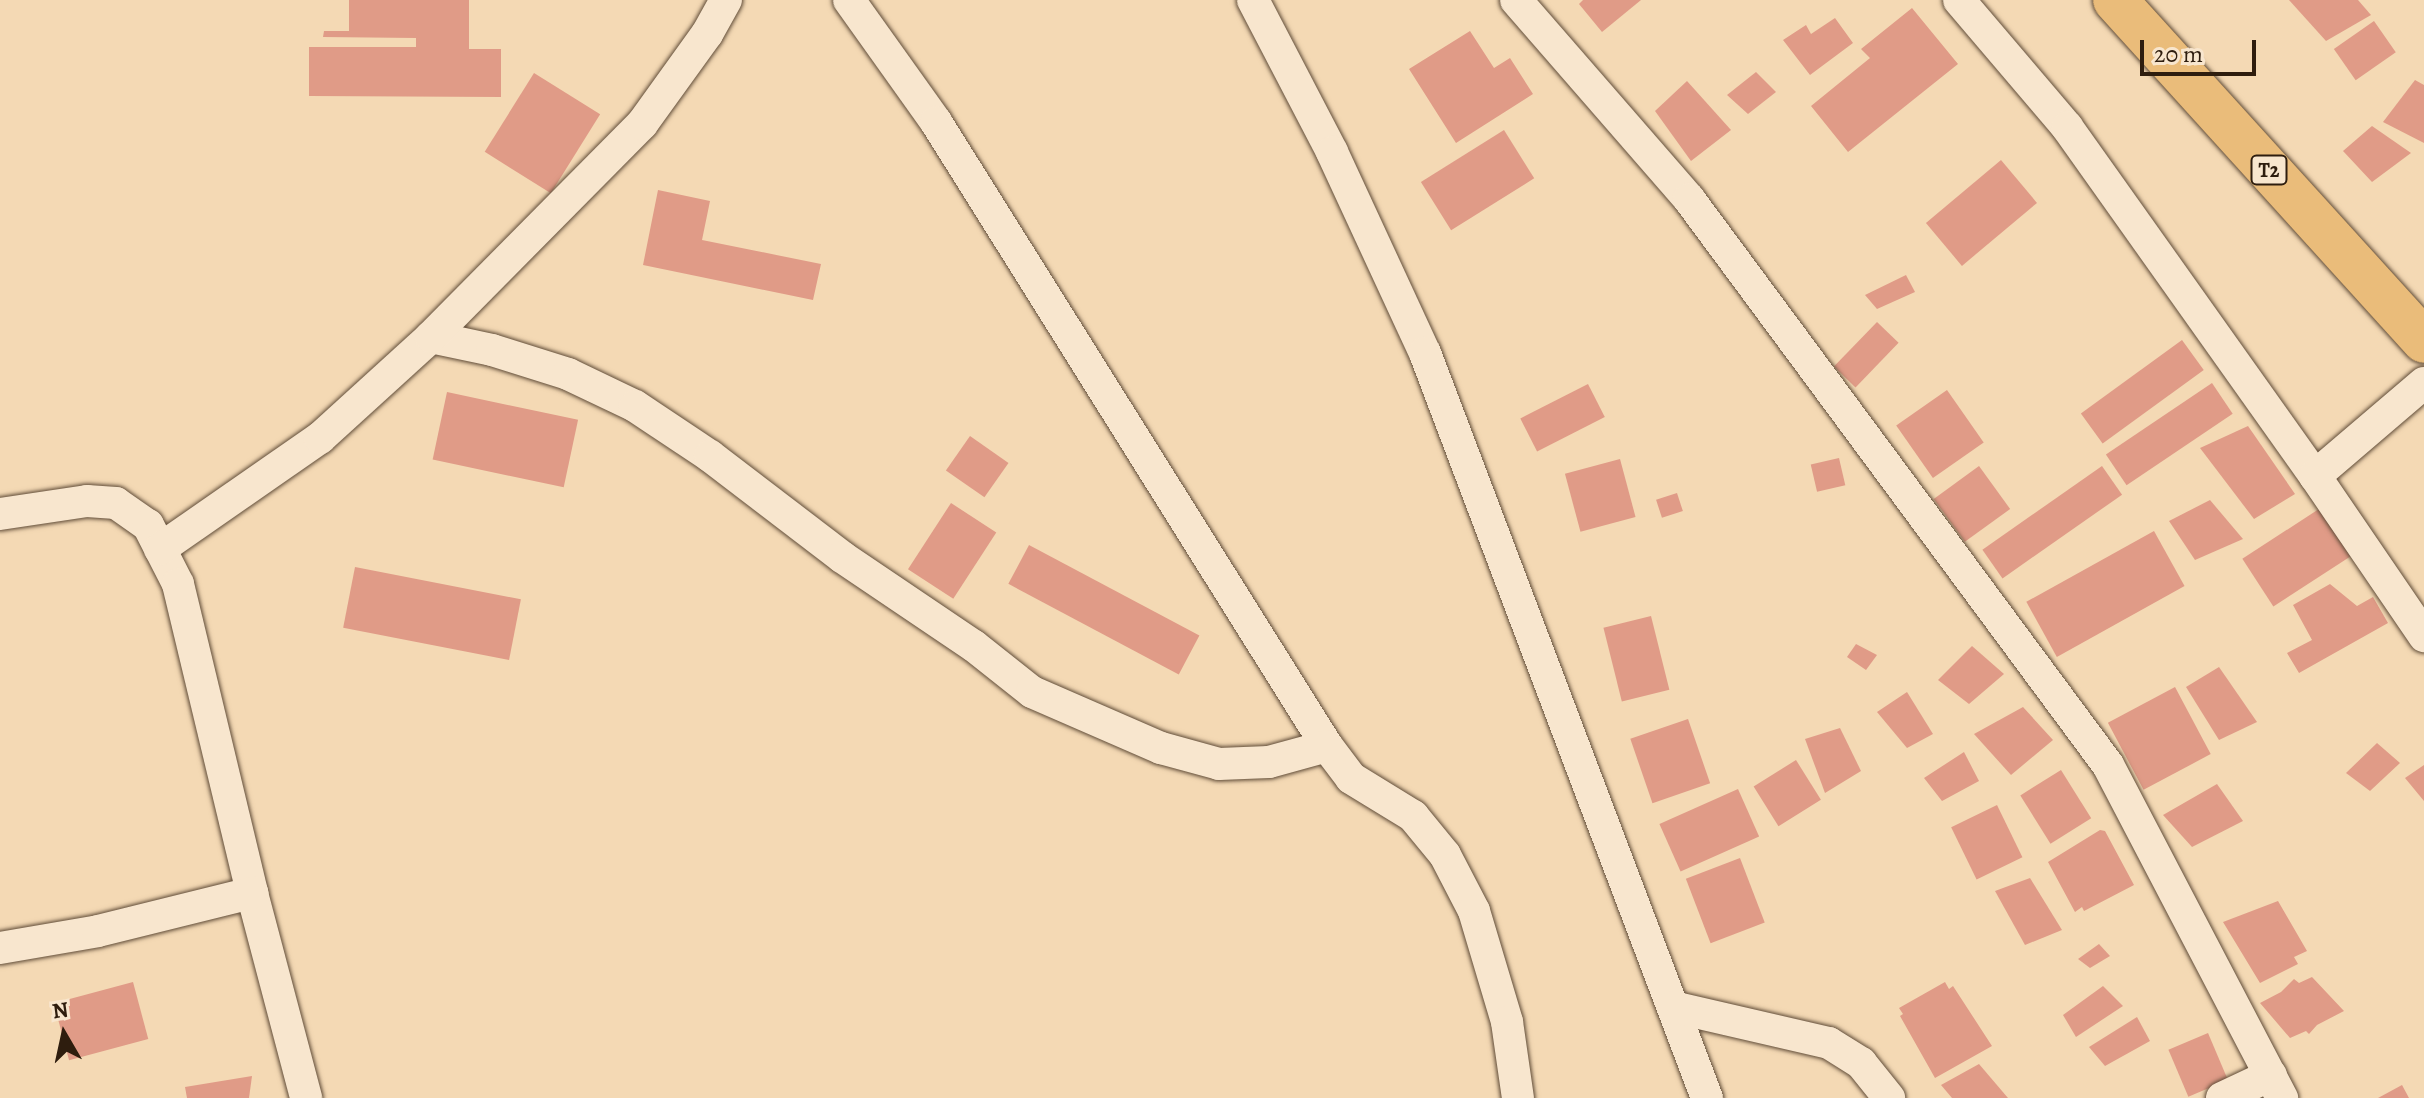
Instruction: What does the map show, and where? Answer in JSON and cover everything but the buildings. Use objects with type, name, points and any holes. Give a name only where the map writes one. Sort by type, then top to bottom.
[{"type":"highway","name":"T2","points":[[2115,0],[2424,341]]},
{"type":"street","points":[[160,549],[320,438],[431,337],[642,124],[707,34],[726,0]]},
{"type":"street","points":[[849,0],[936,122],[1327,746],[1351,778],[1413,816],[1445,855],[1474,911],[1507,1022],[1518,1098]]},
{"type":"street","points":[[1253,0],[1332,152],[1425,353],[1707,1098]]},
{"type":"street","points":[[1516,0],[1689,199],[2108,765],[2277,1086],[2222,1098]]},
{"type":"street","points":[[1959,0],[2067,127],[2315,476],[2424,636]]},
{"type":"street","points":[[431,337],[492,350],[568,374],[635,406],[710,456],[842,557],[1044,698],[1161,748],[1219,764],[1269,762],[1327,746]]},
{"type":"street","points":[[2315,476],[2424,383]]},
{"type":"street","points":[[0,514],[87,501],[116,503],[148,525],[178,584],[252,893],[306,1098]]},
{"type":"street","points":[[0,948],[98,931],[252,893]]},
{"type":"street","points":[[1673,1007],[1829,1043],[1861,1063],[1889,1098]]}]
